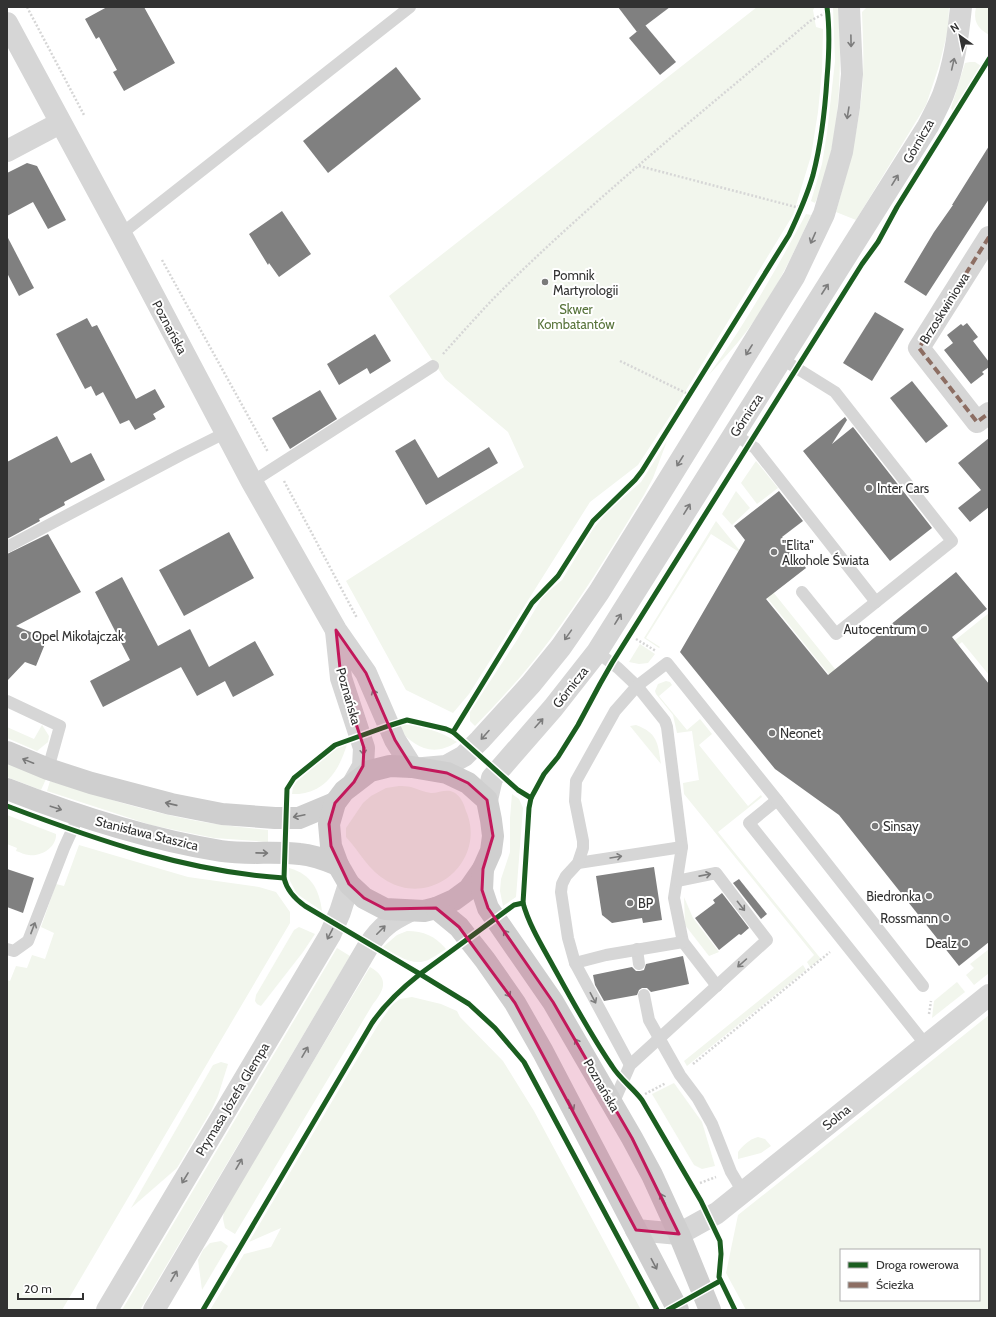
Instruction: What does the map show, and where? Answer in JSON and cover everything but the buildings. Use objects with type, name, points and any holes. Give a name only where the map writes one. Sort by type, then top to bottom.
[{"type":"main road","points":[[7,752],[48,769],[91,783],[171,804],[222,814],[274,818],[299,818],[335,803]]},
{"type":"main road","points":[[390,766],[417,768],[447,773],[468,783],[486,800],[491,820],[491,852],[483,869],[469,889],[454,900],[436,908],[424,911],[385,909],[364,898],[349,884],[338,865],[331,846],[329,824],[335,803],[344,791],[370,771],[390,766]]},
{"type":"main road","name":"Stanisława Staszica","points":[[7,789],[79,816],[167,841],[223,851],[300,854],[319,858],[338,865]]},
{"type":"main road","name":"Poznańska","points":[[483,869],[482,890],[488,908],[553,1002],[613,1104],[652,1175],[679,1234],[710,1310]]},
{"type":"main road","points":[[436,908],[459,927],[486,960],[515,1003],[543,1052],[678,1310]]},
{"type":"street","points":[[417,768],[446,766],[464,756],[531,684],[561,647],[598,592],[794,277],[824,214],[842,152],[849,107],[852,74],[849,7]]},
{"type":"street","name":"Górnicza","points":[[486,800],[492,778],[553,708],[597,652],[928,126],[943,96],[952,68],[958,38],[961,7]]},
{"type":"street","name":"Poznańska","points":[[7,23],[121,234],[225,433],[336,630],[366,673],[395,740],[417,768]]},
{"type":"street","points":[[7,151],[60,122]]},
{"type":"street","name":"Brzoskwiniowa","points":[[989,237],[919,348],[977,422],[989,413]]},
{"type":"street","name":"Poznańska","points":[[336,630],[341,678],[364,748],[363,766],[354,782]]},
{"type":"street","name":"Prymasa Józefa Glempa","points":[[108,1310],[330,935],[340,912],[349,884]]},
{"type":"street","points":[[154,1310],[369,945],[375,936],[389,922],[410,911]]},
{"type":"street","name":"Solna","points":[[679,1234],[717,1213],[989,995]]},
{"type":"street","points":[[636,1230],[679,1234]]},
{"type":"lane","points":[[121,234],[410,7]]},
{"type":"lane","points":[[782,359],[835,392],[952,542],[836,634],[802,592]]},
{"type":"lane","points":[[252,482],[433,366]]},
{"type":"lane","points":[[7,547],[225,433]]},
{"type":"lane","points":[[734,434],[755,448],[876,602]]},
{"type":"lane","points":[[597,652],[618,668],[637,686],[665,721],[682,847],[674,898],[683,942],[717,986]]},
{"type":"lane","points":[[630,1066],[575,963],[568,938],[561,892],[562,884],[566,876],[578,863],[583,848],[583,840],[575,801],[576,781],[615,711],[637,686],[667,663],[923,986]]},
{"type":"lane","points":[[7,702],[60,726],[48,769]]},
{"type":"lane","points":[[777,800],[749,824],[926,1045]]},
{"type":"lane","points":[[7,949],[14,951],[28,941],[64,848],[79,816]]},
{"type":"lane","points":[[578,863],[682,847]]},
{"type":"lane","points":[[613,1104],[630,1066],[767,940],[716,873],[677,881]]},
{"type":"lane","points":[[575,963],[606,955],[683,942]]},
{"type":"lane","points":[[637,949],[639,964]]},
{"type":"lane","points":[[644,995],[649,1020],[680,1075],[698,1099],[712,1124],[731,1172],[743,1192]]},
{"type":"path","points":[[27,7],[85,117]]},
{"type":"path","points":[[433,366],[494,299],[560,236],[639,166],[810,21],[828,12]]},
{"type":"path","points":[[639,166],[796,207],[803,205],[824,214]]},
{"type":"path","points":[[159,254],[277,467],[357,619]]},
{"type":"path","points":[[620,361],[690,395]]},
{"type":"path","points":[[636,639],[661,654],[667,663]]},
{"type":"path","points":[[645,1094],[680,1075],[842,942]]},
{"type":"path","points":[[923,986],[931,997],[929,1017]]},
{"type":"path","points":[[623,1079],[642,1100]]},
{"type":"highlighted area","points":[[336,630],[366,673],[395,740],[412,767],[447,773],[468,783],[487,800],[493,836],[483,869],[482,890],[488,908],[553,1002],[632,1138],[679,1234],[636,1230],[515,1003],[459,927],[436,908],[385,909],[364,898],[349,884],[331,846],[329,824],[335,803],[354,782],[363,766],[364,748],[341,678]]},
{"type":"green space","name":"Skwer Kombatantów","points":[[757,7],[815,7],[813,10],[816,27],[823,29],[822,71],[818,112],[811,156],[793,215],[674,410],[638,465],[590,502],[469,694],[453,713],[406,690],[346,581],[524,467],[508,432],[445,379],[389,296]]},
{"type":"green space","points":[[833,7],[839,7],[840,67],[838,106],[828,165],[815,203],[811,201],[822,164],[835,61]]},
{"type":"green space","points":[[867,7],[949,7],[948,30],[939,66],[926,105],[856,220],[836,212],[857,129],[863,68],[862,12]]},
{"type":"green space","points":[[976,7],[989,7],[989,35],[981,30],[977,24],[975,16]]},
{"type":"green space","points":[[975,62],[981,66],[953,111],[951,108],[965,63]]},
{"type":"green space","points":[[806,214],[811,215],[789,261],[765,305],[741,338],[708,376],[735,337],[760,296]]},
{"type":"green space","points":[[667,441],[653,478],[644,495],[574,606],[532,663],[475,726],[470,721],[470,712],[517,640],[543,596],[562,580],[593,529],[607,512],[641,482]]},
{"type":"green space","points":[[756,461],[778,488],[757,504],[741,483]]},
{"type":"green space","points":[[736,491],[750,508],[732,525],[722,514]]},
{"type":"green space","points":[[716,521],[868,710],[989,613],[989,675],[962,642],[858,725],[857,709],[739,563],[739,552],[711,534],[646,638],[660,647],[659,648],[644,638]]},
{"type":"green space","points":[[640,644],[655,654],[648,663],[639,664],[629,662]]},
{"type":"green space","points":[[666,681],[670,682],[672,685],[659,696],[687,730],[700,719],[712,734],[699,745],[748,806],[761,795],[762,797],[718,832],[821,959],[810,967],[807,962],[814,955],[684,794],[683,783],[699,780],[692,731],[677,733],[673,715],[656,694],[655,691],[658,684]]},
{"type":"green space","points":[[402,724],[431,730],[457,742],[448,747],[439,749],[432,750],[424,748],[417,745],[403,734],[397,727]]},
{"type":"green space","points":[[42,725],[49,736],[48,742],[37,751],[7,738],[7,727],[34,739]]},
{"type":"green space","points":[[636,725],[649,732],[656,740],[661,764],[630,726]]},
{"type":"green space","points":[[347,744],[341,760],[327,781],[313,790],[292,794],[293,787],[296,782],[338,747]]},
{"type":"green space","points":[[7,763],[46,779],[41,790],[7,777]]},
{"type":"green space","points":[[50,781],[156,812],[211,823],[268,830],[268,842],[214,838],[151,825],[47,791]]},
{"type":"green space","points":[[399,786],[411,787],[431,793],[446,791],[455,793],[462,801],[471,829],[469,846],[463,861],[452,874],[438,883],[422,888],[405,888],[381,877],[370,867],[346,837],[346,828],[363,803],[371,796],[386,788]]},
{"type":"green space","points":[[512,794],[519,799],[523,808],[516,897],[503,906],[500,891],[501,879],[510,852]]},
{"type":"green space","points":[[7,815],[56,834],[54,843],[43,853],[34,855],[27,855],[16,851],[17,848],[7,844]]},
{"type":"green space","points":[[79,845],[188,877],[259,887],[276,892],[290,912],[290,923],[62,1310],[7,1310],[7,980],[10,981],[16,966],[27,968],[32,955],[45,959],[54,933],[41,927],[56,884],[64,886]]},
{"type":"green space","points":[[289,868],[303,874],[313,884],[319,896],[322,911],[297,894],[290,881]]},
{"type":"green space","points":[[684,897],[693,918],[719,952],[709,956],[685,925]]},
{"type":"green space","points":[[299,927],[315,934],[303,952],[261,1006],[257,1004],[255,1001],[256,995],[294,930]]},
{"type":"green space","points":[[407,931],[429,935],[446,949],[430,959],[418,962],[400,957],[383,947],[397,935]]},
{"type":"green space","points":[[337,948],[350,956],[140,1310],[122,1310]]},
{"type":"green space","points":[[989,949],[989,973],[974,985],[966,975],[974,968],[970,964]]},
{"type":"green space","points":[[803,965],[806,970],[687,1066],[684,1061]]},
{"type":"green space","points":[[370,967],[380,975],[382,980],[383,984],[380,993],[235,1234],[225,1228],[223,1219],[224,1210]]},
{"type":"green space","points":[[957,982],[965,992],[932,1018],[934,1001]]},
{"type":"green space","points":[[412,997],[441,1004],[457,1011],[460,1017],[503,1061],[534,1111],[641,1310],[210,1310],[244,1254],[271,1247],[281,1228],[249,1242],[378,1025],[392,1005],[400,999]]},
{"type":"green space","points":[[989,1015],[989,1310],[746,1310],[726,1273],[738,1215]]},
{"type":"green space","points":[[221,1062],[228,1064],[218,1096],[212,1109],[177,1168],[131,1208],[213,1065]]},
{"type":"green space","points":[[674,1083],[702,1122],[715,1166],[702,1169],[694,1165],[652,1094]]},
{"type":"green space","points":[[758,1137],[765,1139],[771,1146],[761,1153],[738,1159],[738,1152],[742,1147],[749,1141]]},
{"type":"green space","points":[[221,1241],[228,1246],[202,1290],[198,1260],[203,1250],[210,1243]]},
{"type":"marked path","points":[[989,237],[919,348],[977,422],[989,413]]},
{"type":"cycle path","points":[[453,732],[532,603],[558,576],[593,521],[635,480],[642,471],[789,235],[811,183],[816,163],[825,102],[828,60],[829,34],[827,7]]},
{"type":"cycle path","points":[[531,798],[544,774],[558,757],[578,725],[612,663],[862,264],[878,242],[897,207],[989,59]]},
{"type":"cycle path","points":[[407,720],[453,732],[518,790],[531,798],[529,808],[523,903],[514,905],[420,974],[305,906],[292,894],[287,887],[284,878],[287,789],[294,778],[335,745],[407,720]]},
{"type":"cycle path","points":[[7,806],[75,831],[178,862],[248,875],[284,878]]},
{"type":"cycle path","points":[[523,903],[536,935],[574,1004],[615,1071],[642,1100],[701,1201],[720,1241],[721,1254],[719,1277],[735,1310]]},
{"type":"cycle path","points":[[203,1310],[372,1023],[382,1009],[406,985],[420,974],[469,1004],[495,1028],[524,1062],[657,1310]]},
{"type":"cycle path","points":[[668,1310],[720,1281]]},
{"type":"place","name":"Pomnik Martyrologii","points":[[545,282]]},
{"type":"place","name":"Inter Cars","points":[[869,488]]},
{"type":"place","name":"\"Elita\" Alkohole Świata","points":[[774,552]]},
{"type":"place","name":"Autocentrum","points":[[924,629]]},
{"type":"place","name":"Opel Mikołajczak","points":[[24,636]]},
{"type":"place","name":"Neonet","points":[[772,733]]},
{"type":"place","name":"Sinsay","points":[[875,826]]},
{"type":"place","name":"Biedronka","points":[[929,896]]},
{"type":"place","name":"BP","points":[[630,903]]},
{"type":"place","name":"Rossmann","points":[[946,918]]},
{"type":"place","name":"Dealz","points":[[965,943]]}]
